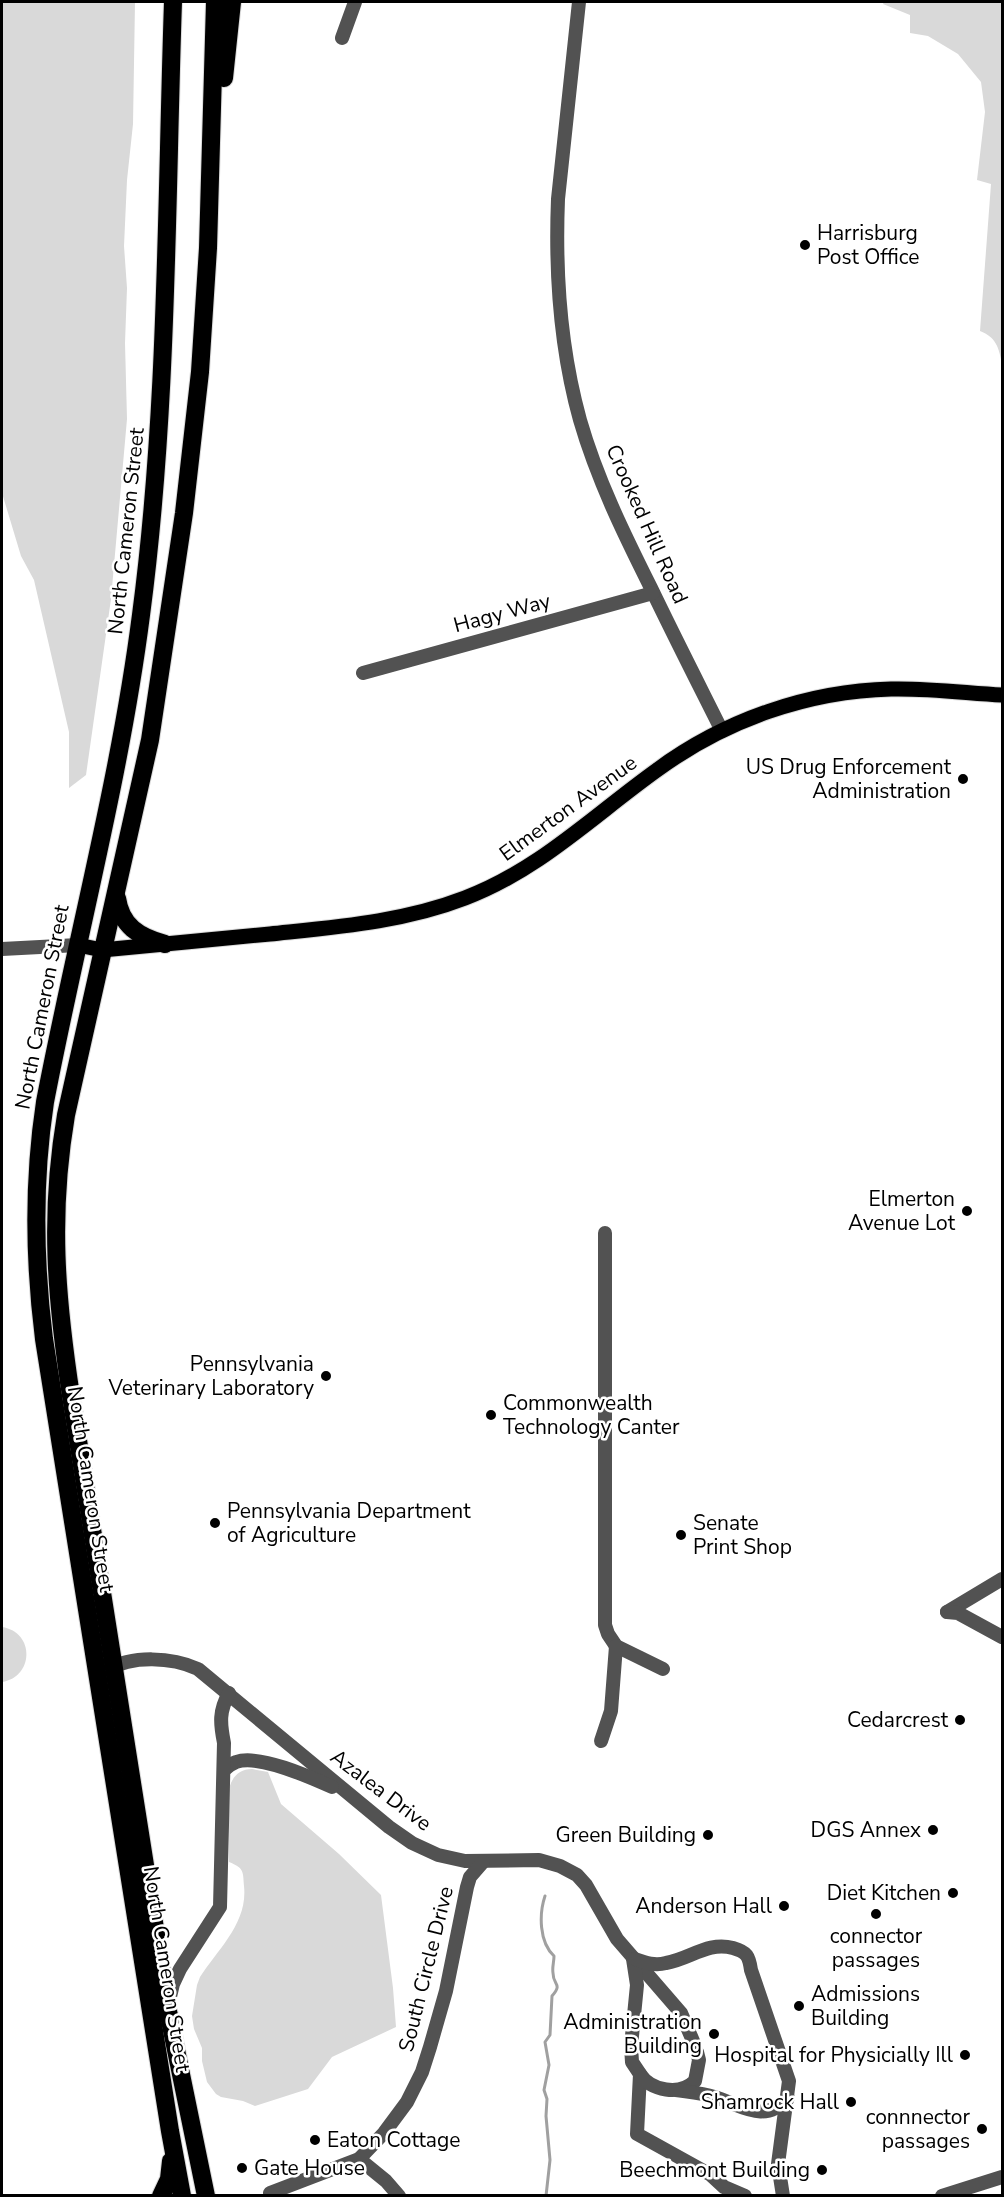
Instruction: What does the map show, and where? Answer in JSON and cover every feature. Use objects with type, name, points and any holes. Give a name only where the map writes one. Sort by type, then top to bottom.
[{"type":"highway","name":"North Cameron Street","points":[[173,2],[161,407],[153,512],[141,616],[126,713],[41,1128],[36,1181],[35,1232],[44,1339],[102,1668],[206,2196]]},
{"type":"highway","points":[[211,196],[215,2]]},
{"type":"highway","points":[[211,196],[232,2]]},
{"type":"highway","name":"North Cameron Street","points":[[182,2196],[173,2151],[102,1668],[58,1300],[55,1250],[56,1197],[61,1143],[152,729],[183,524],[200,372],[211,196]]},
{"type":"highway","points":[[117,896],[121,913],[129,927],[143,937],[165,944]]},
{"type":"highway","points":[[160,2196],[169,2179],[173,2151]]},
{"type":"highway","points":[[202,2176],[216,2196]]},
{"type":"main road","name":"Elmerton Avenue","points":[[78,945],[102,950],[357,924],[417,913],[465,898],[507,879],[543,858],[657,770],[685,751],[747,719],[796,703],[844,693],[909,689],[1002,695]]},
{"type":"street","points":[[342,38],[355,2]]},
{"type":"street","name":"Crooked Hill Road","points":[[579,2],[558,200],[557,272],[564,345],[580,421],[592,458],[622,531],[722,731]]},
{"type":"street","name":"Hagy Way","points":[[363,673],[653,593]]},
{"type":"street","points":[[2,949],[78,945]]},
{"type":"street","points":[[605,1233],[605,1625],[616,1646],[663,1669]]},
{"type":"street","points":[[1002,1579],[947,1612],[958,1613],[1002,1636]]},
{"type":"street","points":[[601,1741],[611,1712],[616,1646]]},
{"type":"street","name":"Azalea Drive","points":[[102,1668],[154,1659],[181,1662],[198,1669],[230,1693],[278,1737],[402,1838],[424,1850],[450,1858],[483,1862],[538,1860],[560,1866],[577,1875],[586,1885],[613,1934],[685,2020],[699,2060],[695,2081],[686,2088],[676,2090]]},
{"type":"street","points":[[168,2011],[171,1991],[180,1969],[220,1907],[224,1770],[221,1709],[230,1693]]},
{"type":"street","points":[[224,1770],[237,1762],[269,1764],[303,1774],[350,1795]]},
{"type":"street","name":"South Circle Drive","points":[[359,2158],[390,2127],[407,2102],[422,2072],[446,1991],[463,1900],[471,1877],[483,1862]]},
{"type":"street","points":[[783,2196],[778,2164],[788,2098],[789,2089],[787,2074],[782,2066],[746,1953],[719,1945],[664,1964],[648,1964],[633,1959],[637,1986],[631,2051],[632,2062],[639,2074],[651,2084],[712,2096],[742,2108],[757,2111],[778,2108],[788,2098]]},
{"type":"street","points":[[639,2074],[637,2134],[711,2175],[724,2187],[745,2196]]},
{"type":"street","points":[[270,2193],[359,2158],[386,2181],[399,2196]]},
{"type":"street","points":[[942,2196],[1002,2176]]},
{"type":"shaded area","points":[[2,2],[135,2],[133,124],[127,180],[124,246],[127,288],[125,343],[127,419],[111,599],[86,775],[69,788],[69,732],[34,580],[21,556],[2,493]]},
{"type":"shaded area","points":[[884,2],[1002,2],[1002,364],[996,344],[990,336],[980,331],[991,184],[977,180],[985,112],[981,82],[958,54],[928,36],[910,33],[910,15],[883,4]]},
{"type":"shaded area","points":[[2,1627],[13,1631],[20,1637],[25,1645],[26,1654],[25,1664],[20,1672],[13,1678],[2,1682]]},
{"type":"shaded area","points":[[243,1770],[268,1772],[281,1804],[339,1854],[381,1895],[396,2027],[332,2057],[308,2089],[255,2106],[221,2097],[207,2082],[202,2061],[202,2048],[194,2029],[192,2016],[200,1977],[237,1924],[241,1912],[244,1899],[243,1873],[238,1866],[229,1862],[229,1789],[237,1775]]},
{"type":"waterway","points":[[545,1896],[542,1911],[543,1936],[554,1956],[553,1977],[557,1986],[552,1996],[550,2035],[545,2042],[549,2065],[544,2090],[547,2099],[546,2116],[550,2160],[546,2196]]},
{"type":"place","name":"Harrisburg Post Office","points":[[805,245]]},
{"type":"place","name":"US Drug Enforcement Administration","points":[[963,779]]},
{"type":"place","name":"Elmerton Avenue Lot","points":[[967,1211]]},
{"type":"place","name":"Pennsylvania Veterinary Laboratory","points":[[326,1376]]},
{"type":"place","name":"Commonwealth Technology Canter","points":[[491,1415]]},
{"type":"place","name":"Pennsylvania Department of Agriculture","points":[[215,1523]]},
{"type":"place","name":"Senate Print Shop","points":[[681,1535]]},
{"type":"place","name":"Cedarcrest","points":[[960,1720]]},
{"type":"place","name":"DGS Annex","points":[[933,1830]]},
{"type":"place","name":"Green Building","points":[[708,1835]]},
{"type":"place","name":"Diet Kitchen","points":[[953,1893]]},
{"type":"place","name":"Anderson Hall","points":[[784,1906]]},
{"type":"place","name":"connector passages","points":[[876,1914]]},
{"type":"place","name":"Admissions Building","points":[[799,2006]]},
{"type":"place","name":"Administration Building","points":[[714,2034]]},
{"type":"place","name":"Hospital for Physicially Ill","points":[[965,2055]]},
{"type":"place","name":"Shamrock Hall","points":[[851,2102]]},
{"type":"place","name":"connnector passages","points":[[982,2129]]},
{"type":"place","name":"Eaton Cottage","points":[[315,2140]]},
{"type":"place","name":"Gate House","points":[[242,2168]]},
{"type":"place","name":"Beechmont Building","points":[[822,2170]]}]
